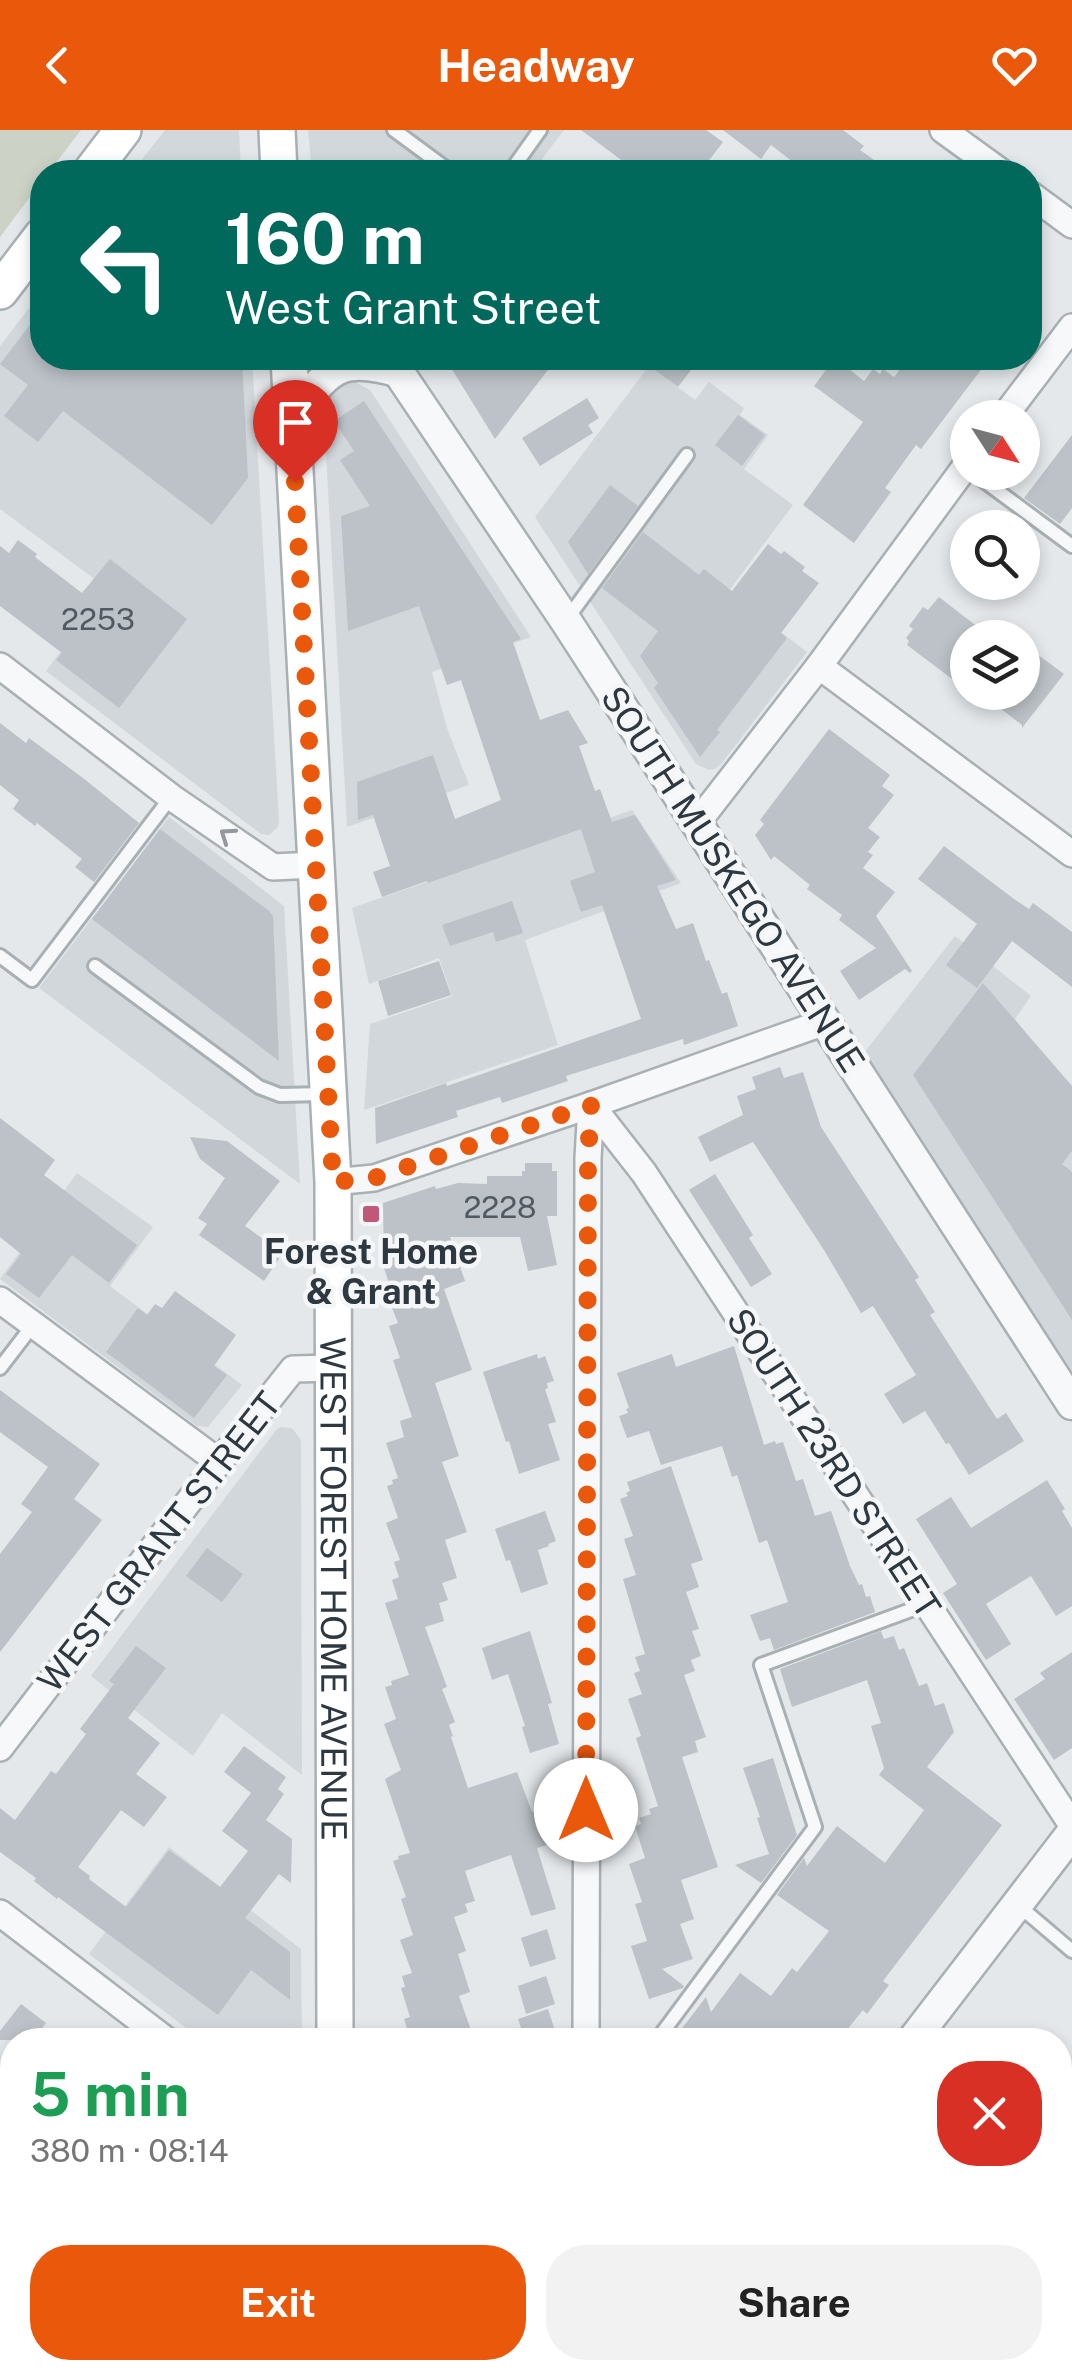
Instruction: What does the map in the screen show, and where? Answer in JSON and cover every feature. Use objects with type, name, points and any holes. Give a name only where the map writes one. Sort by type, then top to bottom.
[{"type":"main road","points":[[100,160],[124,130]]},
{"type":"main road","points":[[277,130],[279,160]]},
{"type":"main road","points":[[0,292],[30,252]]},
{"type":"main road","name":"WEST FOREST HOME AVENUE","points":[[290,370],[333,1182],[335,2028]]},
{"type":"street","points":[[944,130],[985,160]]},
{"type":"street","points":[[1042,203],[1072,225]]},
{"type":"street","points":[[1042,367],[1072,327]]},
{"type":"street","points":[[292,416],[328,373],[336,370]]},
{"type":"street","name":"SOUTH MUSKEGO AVENUE","points":[[397,370],[566,621],[1072,1404]]},
{"type":"street","points":[[1017,400],[1039,370]]},
{"type":"street","points":[[697,823],[951,490]]},
{"type":"street","points":[[0,666],[171,796],[273,867],[314,864]]},
{"type":"street","points":[[819,666],[1072,854]]},
{"type":"street","points":[[333,1182],[374,1178],[825,1022]]},
{"type":"street","points":[[586,2028],[591,1105]]},
{"type":"street","name":"SOUTH 23RD STREET","points":[[591,1105],[644,1173],[1072,1825]]},
{"type":"street","points":[[0,1300],[218,1462]]},
{"type":"street","name":"WEST GRANT STREET","points":[[0,1748],[293,1368],[334,1368]]},
{"type":"street","points":[[922,2028],[1072,1832]]},
{"type":"street","points":[[0,1913],[150,2028]]},
{"type":"lane","points":[[394,130],[434,160]]},
{"type":"lane","points":[[518,160],[539,131]]},
{"type":"lane","points":[[566,621],[687,454]]},
{"type":"lane","points":[[997,490],[1072,546]]},
{"type":"lane","points":[[0,956],[32,980],[171,796]]},
{"type":"lane","points":[[95,966],[259,1087],[280,1095],[328,1094]]},
{"type":"lane","points":[[0,1368],[32,1324]]},
{"type":"lane","points":[[666,2028],[815,1828],[761,1665],[927,1604]]},
{"type":"lane","points":[[1018,1905],[1072,1951]]},
{"type":"shaded area","points":[[0,130],[81,130],[58,160],[30,160],[30,197],[0,237]]},
{"type":"shaded area","points":[[165,130],[239,130],[240,160],[141,160]]},
{"type":"shaded area","points":[[308,130],[564,130],[543,160],[311,160]]},
{"type":"shaded area","points":[[30,307],[30,370],[253,370],[279,821],[269,835],[261,834],[46,671],[108,589],[0,509],[0,346]]},
{"type":"shaded area","points":[[646,370],[654,370],[695,400],[709,382],[744,408],[740,415],[768,435],[744,469],[793,505],[728,592],[807,652],[715,769],[696,764],[535,517]]},
{"type":"shaded area","points":[[353,381],[370,390],[531,637],[432,672],[447,728],[469,785],[347,827],[323,400],[344,382]]},
{"type":"shaded area","points":[[632,810],[681,883],[525,940],[558,1045],[364,1110],[370,1024],[452,996],[439,958],[369,984],[352,908]]},
{"type":"shaded area","points":[[169,817],[284,906],[300,1184],[39,988]]},
{"type":"shaded area","points":[[955,936],[1031,996],[1015,1019],[1072,1088],[1072,1398],[854,1066]]},
{"type":"shaded area","points":[[77,1173],[153,1227],[110,1286],[242,1385],[208,1427],[197,1426],[0,1279]]},
{"type":"shaded area","points":[[281,1427],[292,1428],[301,1440],[302,1775],[222,1713],[193,1756],[91,1676]]},
{"type":"shaded area","points":[[169,1847],[301,1949],[302,2028],[186,2028],[89,1954]]},
{"type":"building","points":[[581,130],[706,130],[723,142],[709,160],[621,160]]},
{"type":"building","points":[[723,130],[843,130],[864,146],[860,150],[874,160],[790,160],[771,145],[761,159]]},
{"type":"building","points":[[30,325],[30,370],[243,370],[248,478],[212,525],[63,411],[38,442],[4,416],[28,385],[0,364]]},
{"type":"building","points":[[452,370],[548,370],[495,439]]},
{"type":"building","points":[[655,370],[691,370],[678,387]]},
{"type":"building","points":[[826,370],[850,370],[864,381],[872,370],[880,374],[884,370],[894,377],[900,370],[981,370],[958,400],[950,400],[950,411],[921,449],[916,445],[885,488],[891,492],[854,543],[803,505],[863,422],[814,386]]},
{"type":"building","points":[[587,398],[599,418],[588,425],[593,433],[540,466],[522,438]]},
{"type":"building","points":[[364,401],[521,639],[513,642],[540,720],[568,710],[588,743],[579,746],[595,791],[600,789],[612,822],[635,815],[676,880],[657,886],[676,929],[693,923],[722,994],[727,992],[738,1026],[684,1045],[683,1039],[566,1076],[568,1081],[502,1103],[500,1097],[456,1111],[458,1117],[376,1144],[375,1108],[641,1019],[602,905],[581,912],[570,881],[595,872],[581,829],[382,897],[373,872],[390,866],[373,815],[358,820],[357,782],[433,755],[455,819],[501,800],[461,680],[447,685],[419,606],[348,631],[341,516],[370,506],[340,460],[354,451],[334,421]]},
{"type":"building","points":[[738,415],[765,435],[742,466],[715,445]]},
{"type":"building","points":[[1072,435],[1072,508],[1060,524],[1024,498],[1030,490],[1040,490],[1040,477]]},
{"type":"building","points":[[610,485],[638,506],[588,574],[568,542]]},
{"type":"building","points":[[643,532],[699,575],[704,569],[732,591],[768,544],[805,567],[802,571],[819,583],[781,633],[787,638],[700,757],[654,688],[658,683],[640,656],[658,631],[602,588]]},
{"type":"building","points":[[18,540],[82,593],[110,559],[187,619],[119,708],[56,660],[62,653],[0,606],[0,546],[9,553]]},
{"type":"building","points":[[939,597],[969,620],[950,620],[950,677],[907,645],[906,638],[913,629],[909,626],[923,607],[928,610]]},
{"type":"building","points":[[1040,656],[1064,674],[1040,705]]},
{"type":"building","points":[[1002,710],[1036,710],[1022,725]]},
{"type":"building","points":[[0,723],[26,743],[29,738],[139,823],[94,882],[75,867],[82,859],[13,809],[19,800],[0,785]]},
{"type":"building","points":[[829,729],[890,775],[882,786],[894,795],[868,828],[880,837],[868,852],[873,855],[863,868],[895,892],[876,916],[912,971],[905,969],[859,1000],[840,971],[876,948],[839,920],[842,915],[807,889],[810,885],[774,856],[771,860],[755,835],[764,824],[760,820]]},
{"type":"building","points":[[160,829],[273,916],[279,1061],[92,919]]},
{"type":"building","points":[[944,846],[1014,899],[1029,909],[1033,903],[1072,932],[1072,987],[1012,941],[977,988],[946,965],[977,924],[918,879]]},
{"type":"building","points":[[512,901],[523,933],[496,942],[493,932],[450,946],[442,925]]},
{"type":"building","points":[[439,961],[451,995],[388,1016],[378,981]]},
{"type":"building","points":[[983,983],[1072,1086],[1072,1151],[1062,1164],[1072,1172],[1072,1320],[913,1075]]},
{"type":"building","points":[[780,1067],[784,1078],[803,1072],[821,1127],[919,1277],[915,1280],[935,1312],[930,1315],[997,1419],[1006,1413],[1024,1441],[969,1475],[925,1411],[903,1424],[884,1394],[916,1375],[873,1306],[861,1313],[753,1142],[710,1162],[698,1137],[743,1115],[737,1096],[756,1089],[752,1077]]},
{"type":"building","points":[[0,1118],[55,1160],[44,1175],[137,1245],[109,1283],[72,1255],[39,1298],[6,1274],[21,1254],[0,1237]]},
{"type":"building","points":[[190,1137],[227,1141],[280,1181],[245,1226],[283,1253],[264,1281],[199,1235],[207,1224],[198,1218],[225,1178],[200,1159]]},
{"type":"building","points":[[525,1163],[552,1163],[552,1171],[557,1171],[557,1216],[547,1216],[557,1265],[528,1271],[520,1237],[450,1237],[465,1281],[444,1289],[472,1370],[435,1383],[459,1456],[442,1462],[467,1532],[445,1540],[457,1578],[442,1583],[448,1600],[439,1603],[444,1621],[425,1627],[447,1687],[442,1689],[455,1722],[449,1725],[451,1737],[468,1788],[517,1772],[532,1812],[541,1809],[553,1843],[537,1848],[556,1909],[531,1916],[511,1855],[465,1871],[475,1901],[465,1904],[468,1912],[454,1917],[466,1951],[458,1954],[470,1992],[459,1996],[470,2028],[407,2028],[404,2019],[410,2017],[401,1988],[405,1987],[402,1976],[412,1973],[400,1940],[413,1935],[401,1899],[406,1897],[393,1861],[410,1853],[385,1779],[401,1770],[384,1724],[396,1719],[385,1687],[409,1675],[385,1603],[398,1599],[392,1580],[399,1577],[394,1562],[400,1560],[386,1523],[398,1518],[387,1486],[398,1478],[386,1443],[404,1437],[400,1421],[412,1417],[393,1360],[400,1358],[389,1326],[398,1323],[387,1295],[392,1293],[384,1268],[383,1203],[435,1186],[436,1189],[458,1183],[487,1184],[487,1176],[522,1176]]},
{"type":"building","points":[[715,1174],[772,1274],[751,1287],[689,1190]]},
{"type":"building","points":[[175,1291],[236,1335],[214,1366],[227,1375],[194,1418],[106,1352],[138,1308],[147,1315],[155,1304],[162,1308]]},
{"type":"building","points":[[734,1346],[764,1445],[783,1442],[796,1481],[803,1479],[815,1516],[831,1511],[850,1566],[866,1597],[870,1596],[875,1612],[774,1650],[770,1638],[760,1641],[750,1615],[788,1602],[767,1540],[759,1543],[737,1475],[732,1477],[722,1446],[661,1465],[649,1431],[627,1438],[619,1416],[628,1413],[629,1408],[617,1373],[672,1354],[676,1367]]},
{"type":"building","points":[[537,1354],[538,1359],[545,1356],[554,1381],[547,1383],[545,1389],[556,1422],[548,1424],[560,1460],[519,1474],[483,1372]]},
{"type":"building","points":[[0,1390],[100,1464],[74,1499],[102,1520],[0,1652],[0,1554],[32,1512],[21,1504],[48,1467],[0,1432]]},
{"type":"building","points":[[671,1466],[703,1560],[691,1564],[699,1587],[686,1592],[699,1629],[692,1631],[701,1656],[691,1660],[695,1671],[684,1675],[706,1737],[695,1741],[698,1752],[682,1757],[718,1867],[681,1880],[694,1919],[680,1924],[693,1959],[662,1969],[683,1988],[649,1999],[631,1946],[647,1941],[635,1904],[642,1902],[629,1864],[645,1858],[635,1826],[641,1824],[639,1818],[651,1814],[649,1809],[658,1806],[628,1699],[642,1694],[634,1673],[640,1671],[635,1657],[645,1654],[623,1579],[636,1575],[624,1539],[633,1536],[620,1499],[628,1496],[627,1482]]},
{"type":"building","points":[[1047,1480],[1072,1528],[1072,1606],[1056,1616],[1031,1576],[986,1604],[1011,1644],[986,1660],[943,1593],[957,1584],[916,1519],[951,1497],[971,1528]]},
{"type":"building","points":[[545,1511],[556,1541],[538,1550],[548,1584],[521,1593],[495,1529]]},
{"type":"building","points":[[207,1548],[243,1574],[222,1602],[186,1576]]},
{"type":"building","points":[[530,1631],[552,1703],[548,1704],[559,1744],[530,1753],[508,1674],[492,1680],[482,1648]]},
{"type":"building","points":[[881,1631],[884,1639],[894,1636],[899,1650],[904,1648],[919,1686],[927,1683],[935,1706],[944,1703],[954,1732],[927,1767],[1002,1825],[883,1981],[889,1985],[867,2014],[863,2010],[849,2028],[682,2028],[706,1997],[711,2012],[740,1973],[771,1996],[792,1968],[797,1972],[829,1931],[777,1895],[804,1858],[807,1866],[837,1826],[885,1863],[924,1810],[879,1775],[884,1768],[871,1726],[881,1723],[867,1680],[792,1707],[780,1669]]},
{"type":"building","points":[[136,1646],[166,1668],[128,1718],[160,1743],[136,1774],[167,1797],[144,1827],[121,1810],[78,1867],[126,1907],[169,1850],[220,1887],[248,1851],[222,1831],[251,1793],[224,1772],[244,1746],[286,1777],[278,1789],[284,1794],[266,1820],[292,1839],[291,1883],[279,1874],[245,1918],[290,1952],[290,2000],[251,1970],[218,2015],[57,1899],[0,1852],[0,1808],[15,1820],[51,1771],[56,1774],[86,1734],[80,1729],[114,1684],[109,1681]]},
{"type":"building","points":[[1072,1652],[1072,1748],[1054,1760],[1014,1699],[1045,1679],[1040,1673]]},
{"type":"building","points":[[773,1758],[797,1835],[761,1883],[735,1865],[769,1854],[743,1768]]},
{"type":"building","points":[[547,1929],[556,1959],[530,1967],[521,1938]]},
{"type":"building","points":[[546,1976],[555,2004],[526,2014],[518,1986]]},
{"type":"building","points":[[21,2004],[46,2023],[42,2028],[2,2028]]},
{"type":"building","points":[[548,2009],[554,2028],[521,2028],[518,2019]]},
{"type":"place","name":"Forest Home & Grant","points":[[371,1214]]},
{"type":"route","points":[[295,482],[333,1182],[374,1178],[591,1105],[586,1810]]}]
